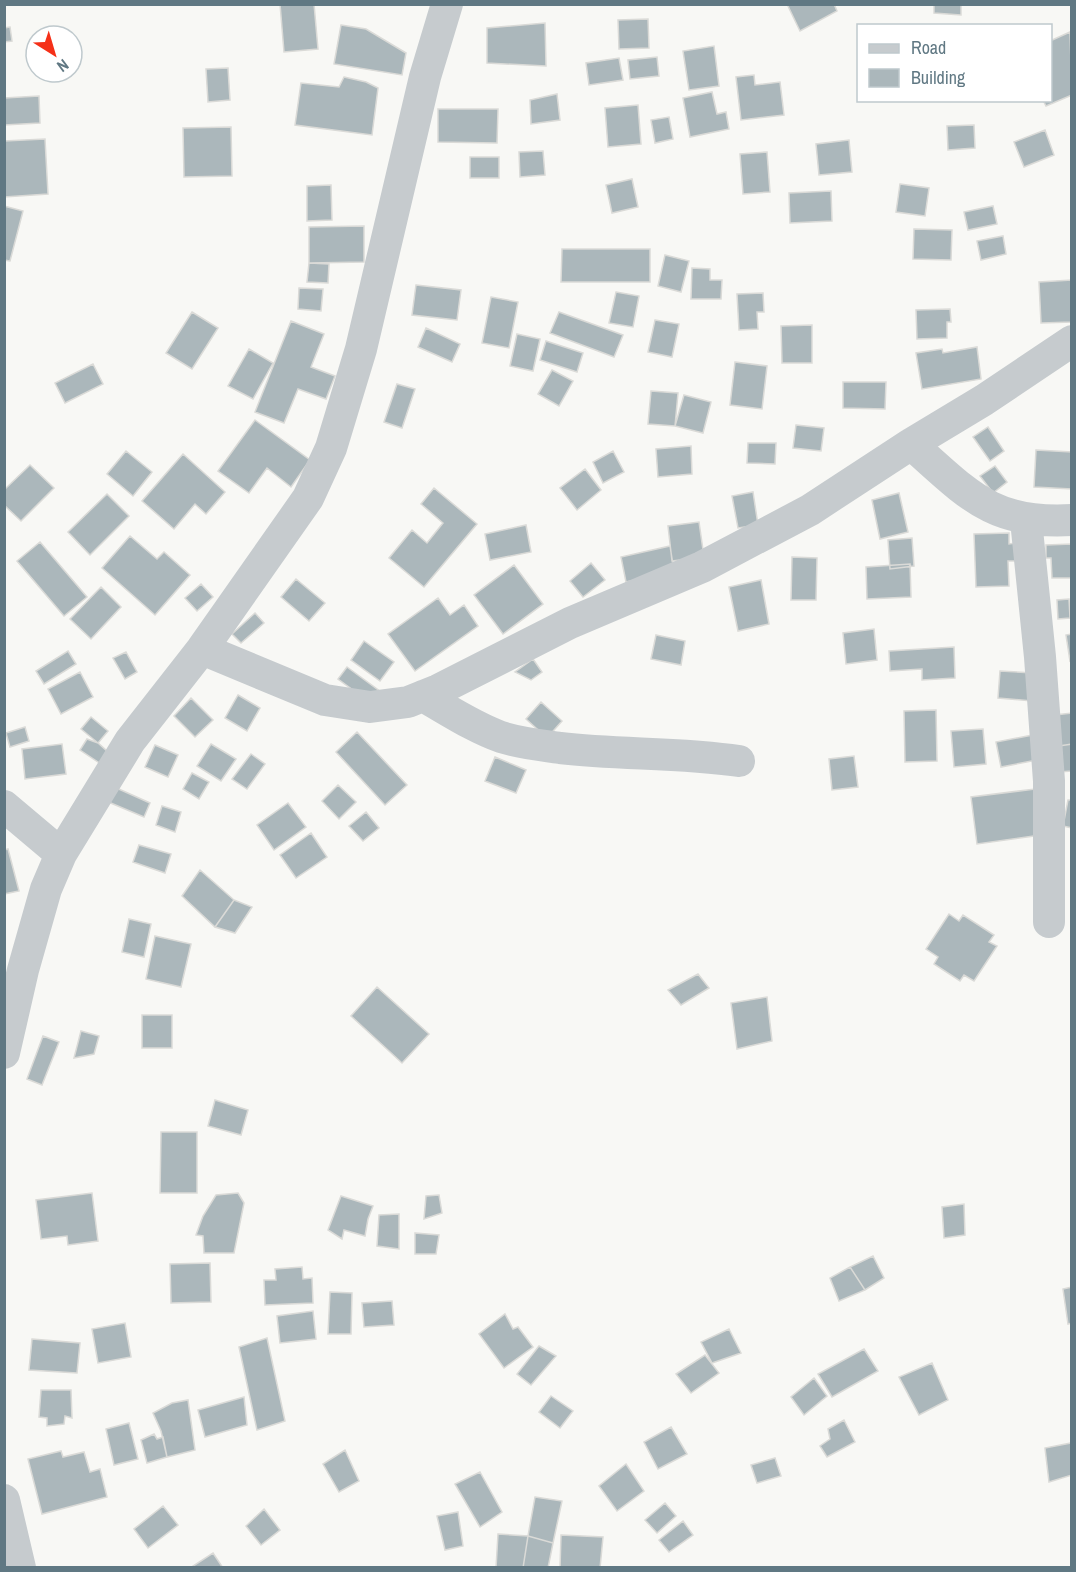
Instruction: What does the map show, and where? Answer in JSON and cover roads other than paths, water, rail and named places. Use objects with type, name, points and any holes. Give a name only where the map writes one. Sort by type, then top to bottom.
[{"type":"street","points":[[4,1053],[23,970],[46,889],[61,854],[130,741],[202,650],[308,498],[331,448],[361,349],[425,78],[447,4]]},
{"type":"street","points":[[202,650],[325,700],[370,707],[408,702],[438,690],[570,623],[702,567],[810,510],[910,444],[984,400],[1071,341]]},
{"type":"street","points":[[910,444],[972,498],[996,511],[1026,520],[1071,520]]},
{"type":"street","points":[[1026,520],[1049,781],[1049,922]]},
{"type":"street","points":[[423,696],[476,726],[501,737],[524,743],[633,755],[705,756],[739,761]]},
{"type":"street","points":[[4,806],[61,854]]},
{"type":"street","points":[[4,1500],[20,1568]]}]
